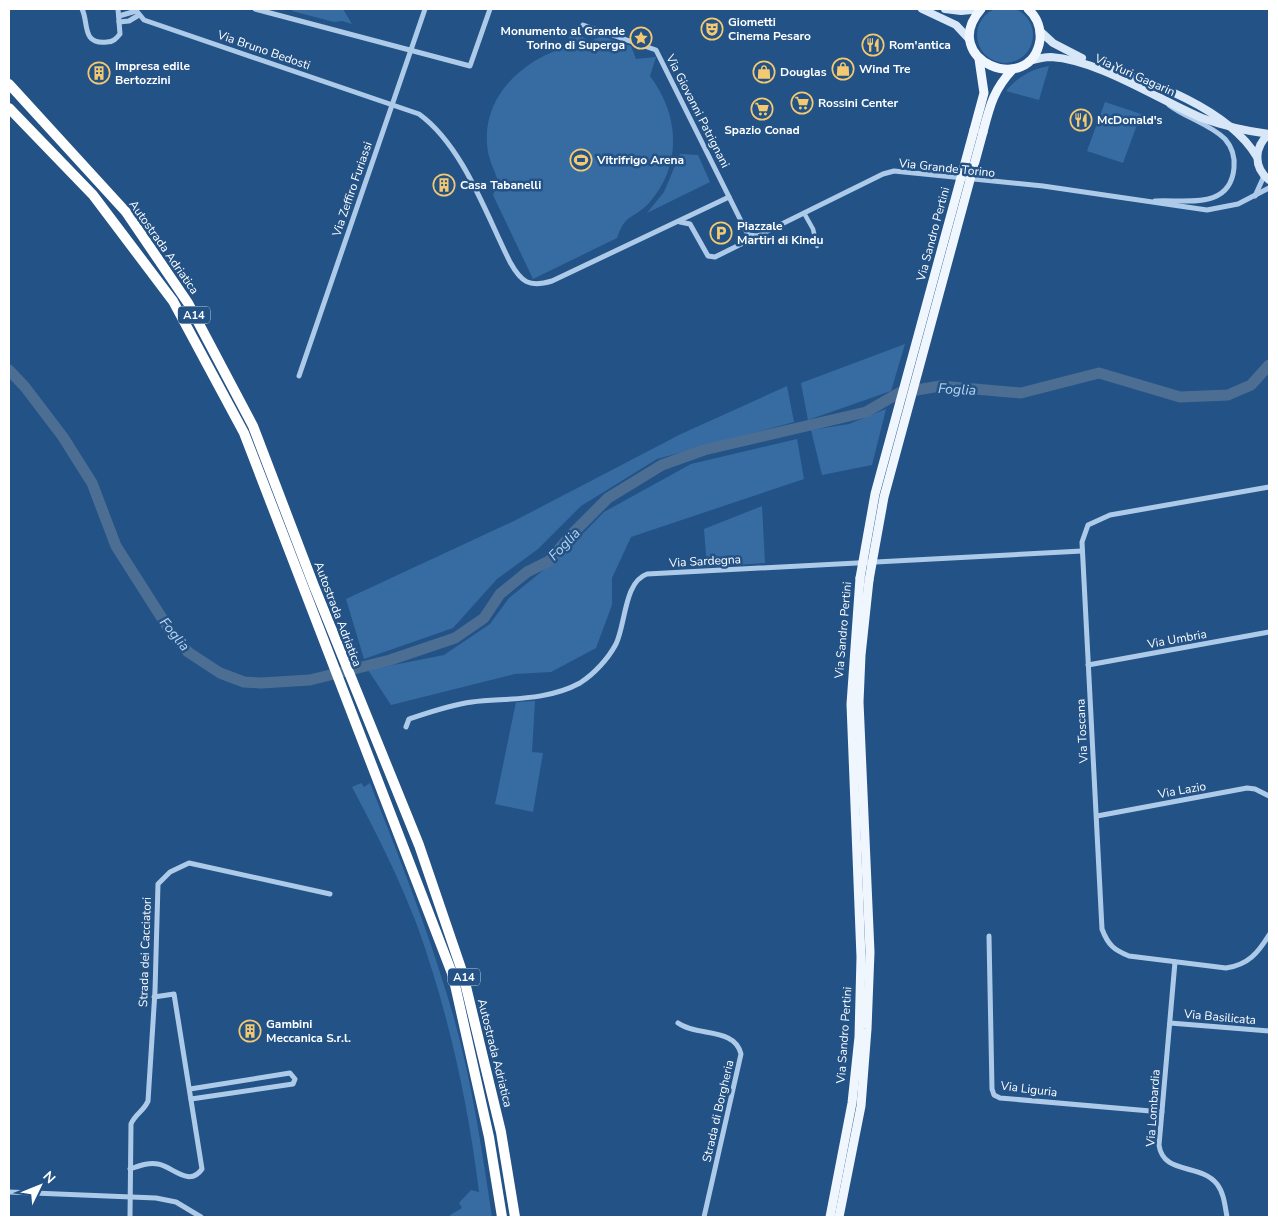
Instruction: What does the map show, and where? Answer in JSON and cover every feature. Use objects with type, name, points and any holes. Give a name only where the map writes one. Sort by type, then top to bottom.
[{"type":"highway","name":"Autostrada Adriatica","points":[[9,84],[126,212],[188,303],[253,426],[314,586],[453,976],[489,1137],[502,1217]]},
{"type":"highway","name":"Autostrada Adriatica","points":[[9,108],[93,195],[173,301],[244,433],[303,589],[372,749],[419,845],[463,974],[501,1132],[515,1217]]},
{"type":"main road","points":[[922,9],[956,25],[970,40]]},
{"type":"main road","points":[[945,9],[961,11],[981,9]]},
{"type":"main road","points":[[970,40],[972,23],[981,9]]},
{"type":"main road","points":[[979,59],[995,68],[1014,69],[1029,61],[1038,47],[1040,31],[1030,10]]},
{"type":"main road","name":"Via Yuri Gagarin","points":[[1040,31],[1053,43],[1073,55],[1146,82],[1198,106],[1230,127],[1252,149],[1257,157],[1259,167],[1267,178]]},
{"type":"main road","name":"Via Sandro Pertini","points":[[830,1217],[852,1103],[858,1038],[861,957],[851,704],[864,579],[978,131],[984,93],[979,59],[970,40]]},
{"type":"main road","name":"Via Yuri Gagarin","points":[[1029,61],[1049,57],[1072,60],[1106,72],[1204,118],[1230,127],[1269,134]]},
{"type":"main road","name":"Via Sandro Pertini","points":[[978,131],[1000,83],[1014,69]]},
{"type":"main road","name":"Via Yuri Gagarin","points":[[1257,157],[1262,142],[1269,134]]},
{"type":"main road","name":"Via Sandro Pertini","points":[[839,1217],[861,1106],[868,1029],[870,952],[859,702],[864,579]]},
{"type":"street","points":[[82,9],[87,33],[96,41],[110,42],[120,34],[118,9]]},
{"type":"street","points":[[255,9],[470,66],[490,9]]},
{"type":"street","name":"Via Zeffiro Furiassi","points":[[298,376],[425,9]]},
{"type":"street","points":[[119,19],[136,12]]},
{"type":"street","name":"Via Bruno Bedosti","points":[[136,12],[144,20],[392,104],[419,114],[428,120],[460,160],[516,273],[531,284],[552,281],[677,222]]},
{"type":"street","name":"Via Giovanni Patrignani","points":[[583,25],[656,50],[729,196]]},
{"type":"street","name":"Via Grande Torino","points":[[1145,201],[1200,201],[1212,198],[1222,193],[1234,174],[1232,151],[1225,140],[1158,98]]},
{"type":"street","name":"Via Grande Torino","points":[[677,222],[690,224],[704,251],[711,258],[760,236],[883,174],[900,171],[1043,186],[1207,210],[1238,204],[1269,188]]},
{"type":"street","points":[[1255,196],[1267,178]]},
{"type":"street","points":[[677,222],[729,196],[749,235],[760,236]]},
{"type":"street","points":[[804,214],[813,229],[817,246]]},
{"type":"street","name":"Via Toscana","points":[[1269,487],[1096,520],[1088,525],[1083,533],[1082,551],[1102,929],[1107,942],[1116,951],[1129,956],[1226,968],[1238,966],[1249,960],[1259,950],[1269,935]]},
{"type":"street","name":"Via Sardegna","points":[[406,727],[409,719],[442,708],[470,702],[539,696],[580,682],[605,661],[616,644],[631,587],[636,580],[647,574],[1082,551]]},
{"type":"street","name":"Via Umbria","points":[[1088,665],[1269,632]]},
{"type":"street","name":"Via Lazio","points":[[1097,816],[1247,788],[1269,796]]},
{"type":"street","name":"Strada dei Cacciatori","points":[[130,1217],[131,1124],[136,1116],[145,1109],[148,1101],[154,998],[156,893],[158,884],[170,872],[189,863],[330,894]]},
{"type":"street","name":"Via Liguria","points":[[988,936],[992,1089],[994,1095],[1000,1098],[1162,1112]]},
{"type":"street","name":"Via Lombardia","points":[[1175,962],[1160,1154],[1166,1161],[1198,1172],[1217,1184],[1222,1195],[1227,1217]]},
{"type":"street","points":[[130,1169],[143,1164],[158,1164],[184,1176],[199,1172],[202,1164],[174,994],[154,998]]},
{"type":"street","name":"Strada di Borgheria","points":[[678,1023],[686,1029],[731,1038],[739,1044],[741,1054],[704,1217]]},
{"type":"street","name":"Via Basilicata","points":[[1170,1024],[1269,1031]]},
{"type":"street","points":[[190,1090],[290,1073],[295,1079],[293,1084],[191,1099]]},
{"type":"street","points":[[9,1192],[129,1197],[176,1202],[201,1217]]},
{"type":"shaded area","points":[[1005,7],[1016,9],[1025,15],[1031,24],[1033,35],[1031,46],[1025,55],[1016,61],[1005,63],[994,61],[985,55],[979,46],[977,35],[979,24],[985,15],[994,9]]},
{"type":"shaded area","points":[[293,9],[343,9],[352,24],[342,21],[334,22],[292,11]]},
{"type":"shaded area","name":"Vitrifrigo Arena","points":[[572,28],[589,42],[601,36],[631,46],[636,59],[656,57],[650,76],[660,91],[667,107],[673,140],[672,156],[668,172],[660,188],[649,203],[627,220],[617,238],[533,279],[493,195],[498,181],[488,152],[487,133],[490,116],[506,85],[533,62],[549,53],[566,47]]},
{"type":"shaded area","points":[[1049,66],[1039,100],[1006,91],[1025,74]]},
{"type":"shaded area","points":[[1105,102],[1141,114],[1123,163],[1087,151]]},
{"type":"shaded area","points":[[680,154],[698,155],[710,182],[647,213],[664,192]]},
{"type":"shaded area","points":[[905,344],[891,391],[808,420],[801,383]]},
{"type":"shaded area","points":[[787,386],[794,422],[657,459],[581,506],[538,549],[497,579],[453,628],[364,659],[346,599],[514,521],[681,434]]},
{"type":"shaded area","points":[[886,409],[872,465],[822,475],[811,430],[849,424]]},
{"type":"shaded area","points":[[797,439],[804,479],[631,537],[612,578],[612,605],[596,648],[551,672],[515,674],[391,705],[368,670],[444,655],[490,624],[509,598],[562,555],[604,512],[691,464]]},
{"type":"shaded area","points":[[762,506],[765,563],[707,567],[704,529]]},
{"type":"shaded area","points":[[535,701],[532,752],[543,753],[533,812],[495,804],[516,702]]},
{"type":"shaded area","points":[[361,783],[364,787],[370,783],[421,917],[448,998],[469,1079],[492,1217],[451,1217],[450,1215],[462,1208],[459,1203],[471,1190],[479,1192],[463,1091],[438,990],[417,925],[387,855],[352,787]]},
{"type":"waterway","name":"Foglia","points":[[9,370],[25,387],[63,437],[92,483],[116,546],[172,634],[188,652],[220,673],[244,682],[261,683],[310,680],[390,660],[455,638],[484,618],[500,594],[527,572],[549,561],[571,535],[608,498],[662,465],[704,450],[866,412],[899,393],[940,386],[1021,393],[1099,373],[1180,397],[1228,395],[1251,385],[1269,365]]},
{"type":"place","name":"Giometti Cinema Pesaro","points":[[712,29]]},
{"type":"place","name":"Monumento al Grande Torino di Superga","points":[[641,38]]},
{"type":"place","name":"Rom'antica","points":[[873,45]]},
{"type":"place","name":"Wind Tre","points":[[843,69]]},
{"type":"place","name":"Douglas","points":[[764,72]]},
{"type":"place","name":"Impresa edile Bertozzini","points":[[99,73]]},
{"type":"place","name":"Rossini Center","points":[[802,103]]},
{"type":"place","name":"Spazio Conad","points":[[762,109]]},
{"type":"place","name":"McDonald's","points":[[1081,120]]},
{"type":"place","name":"Vitrifrigo Arena","points":[[581,160]]},
{"type":"place","name":"Casa Tabanelli","points":[[444,185]]},
{"type":"place","name":"Piazzale Martiri di Kindu","points":[[721,233]]},
{"type":"place","name":"Gambini Meccanica S.r.l.","points":[[250,1031]]}]
